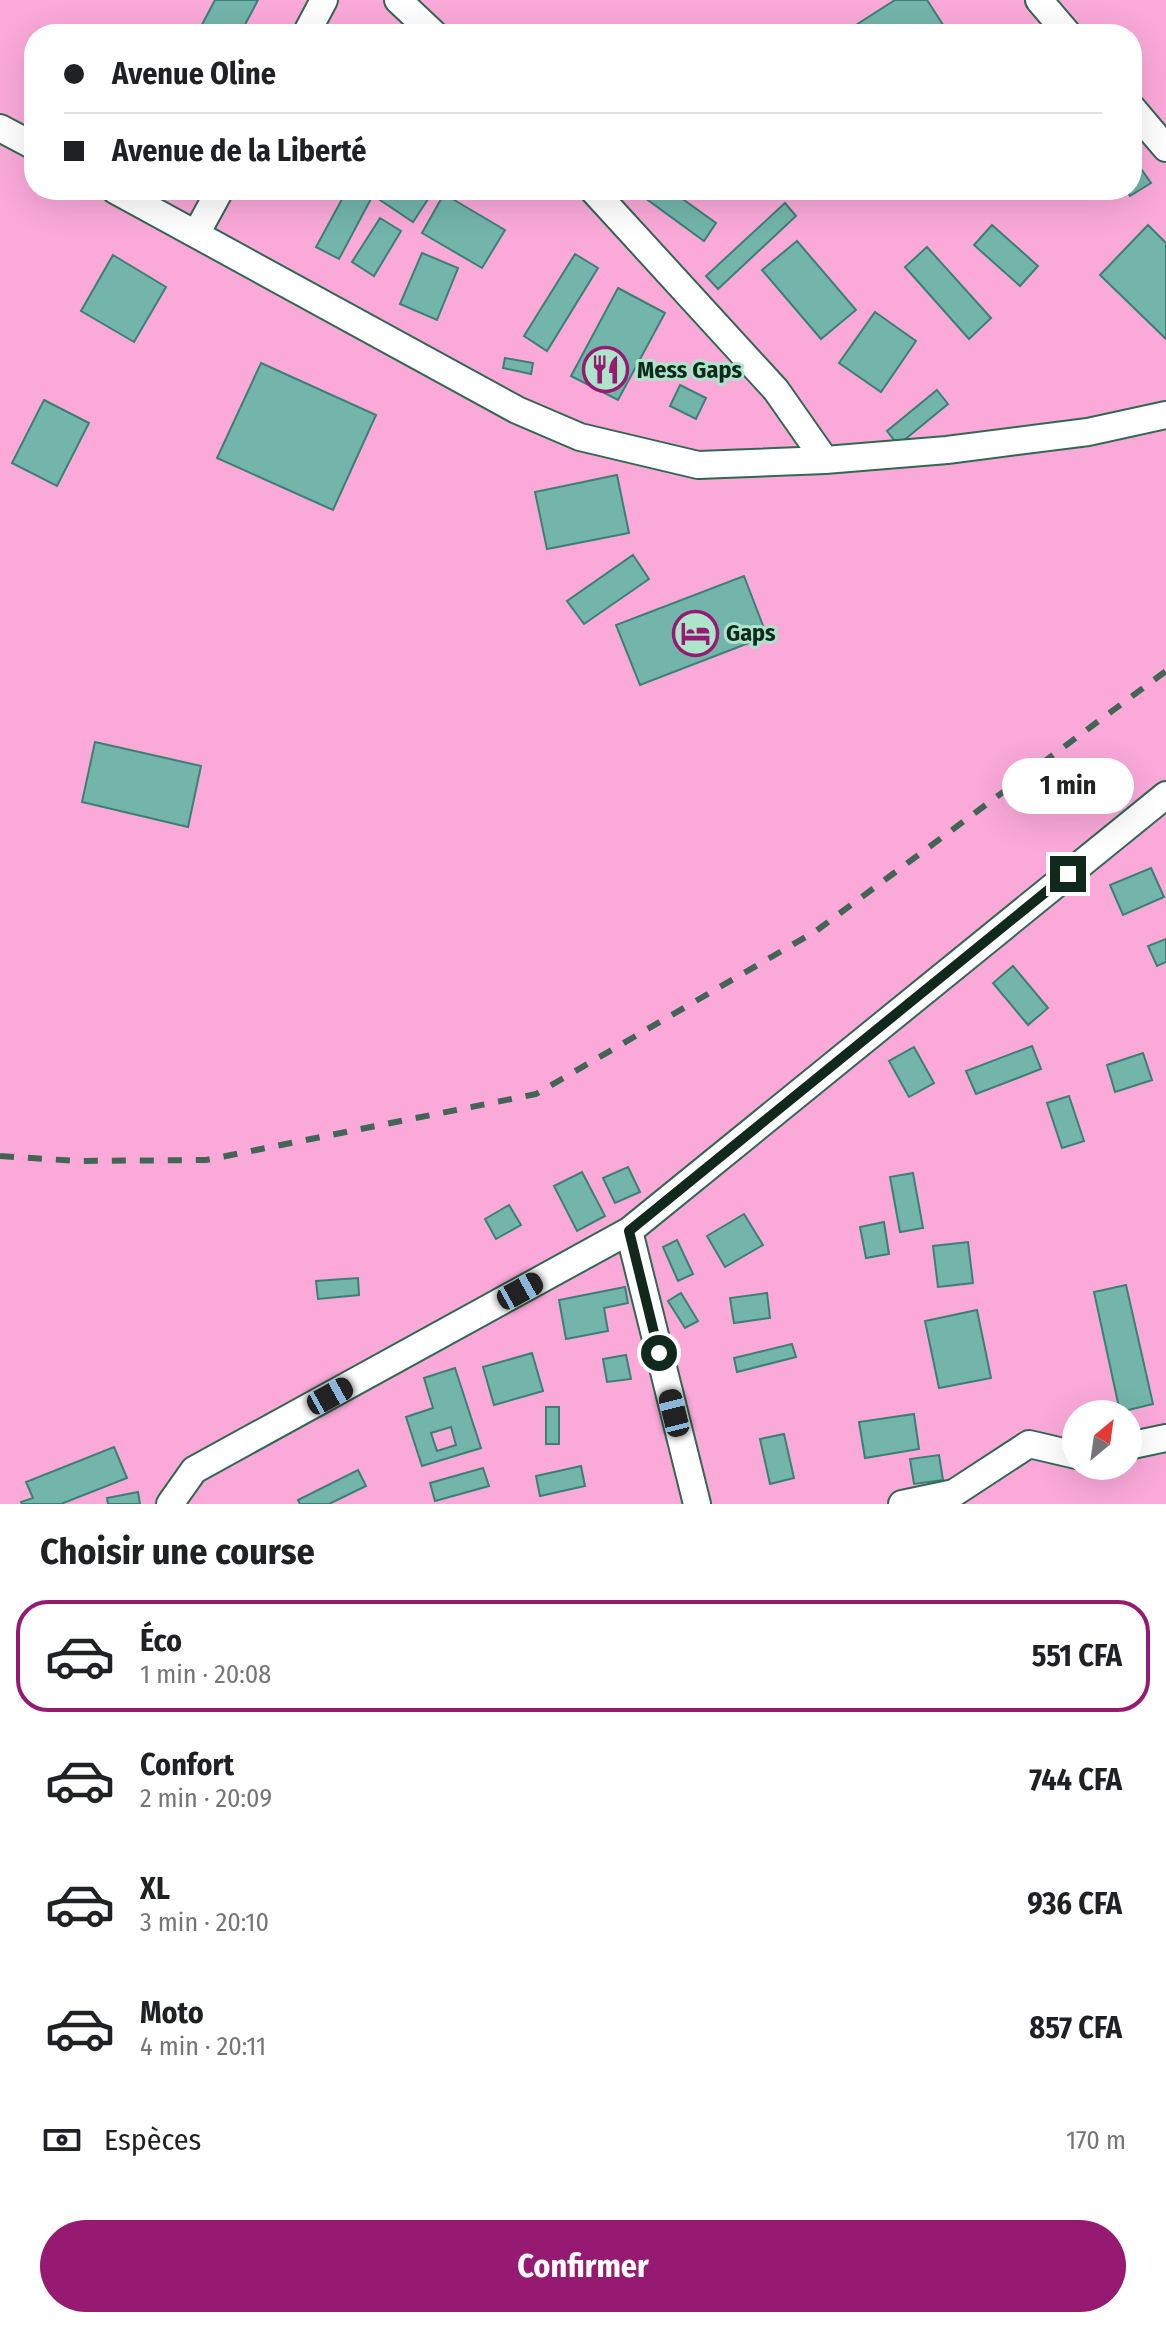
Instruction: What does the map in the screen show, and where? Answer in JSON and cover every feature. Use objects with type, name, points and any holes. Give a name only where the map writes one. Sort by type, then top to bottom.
[{"type":"street","points":[[311,24],[324,0]]},
{"type":"street","points":[[398,0],[423,24]]},
{"type":"street","points":[[1039,0],[1059,24]]},
{"type":"street","points":[[1142,120],[1166,148]]},
{"type":"street","points":[[0,128],[24,141]]},
{"type":"street","points":[[133,200],[517,410],[580,437],[698,465],[825,460],[947,450],[1088,432],[1166,415]]},
{"type":"street","points":[[196,234],[215,200]]},
{"type":"street","points":[[602,200],[776,390],[825,460]]},
{"type":"street","points":[[170,1504],[194,1470],[629,1231],[1166,795]]},
{"type":"street","points":[[629,1231],[697,1504]]},
{"type":"street","points":[[1142,1443],[1166,1438]]},
{"type":"street","points":[[902,1504],[954,1493],[1029,1444],[1062,1452]]},
{"type":"shaded area","points":[[0,0],[1166,0],[1166,1504],[0,1504]]},
{"type":"building","points":[[215,0],[258,0],[245,24],[202,24]]},
{"type":"building","points":[[895,0],[927,0],[943,24],[858,24]]},
{"type":"building","points":[[1142,170],[1151,183],[1142,189]]},
{"type":"building","points":[[342,200],[370,200],[339,259],[316,247]]},
{"type":"building","points":[[380,200],[427,200],[413,222]]},
{"type":"building","points":[[441,200],[454,200],[505,230],[482,268],[422,233]]},
{"type":"building","points":[[648,200],[684,200],[716,223],[704,241]]},
{"type":"building","points":[[785,203],[796,216],[718,289],[706,276]]},
{"type":"building","points":[[380,218],[401,231],[374,276],[352,262]]},
{"type":"building","points":[[992,225],[1038,266],[1020,286],[974,245]]},
{"type":"building","points":[[1148,225],[1166,243],[1166,339],[1100,275]]},
{"type":"building","points":[[797,241],[856,310],[821,339],[762,270]]},
{"type":"building","points":[[927,247],[991,318],[969,339],[905,267]]},
{"type":"building","points":[[422,253],[458,268],[437,320],[400,304]]},
{"type":"building","points":[[575,254],[598,268],[547,351],[524,336]]},
{"type":"building","points":[[113,255],[166,287],[134,342],[81,311]]},
{"type":"building","points":[[618,288],[665,313],[618,400],[571,376]]},
{"type":"building","points":[[875,312],[916,341],[881,392],[839,363]]},
{"type":"building","points":[[505,358],[533,363],[531,374],[503,368]]},
{"type":"building","points":[[261,363],[376,415],[333,510],[217,458]]},
{"type":"building","points":[[680,385],[706,398],[696,419],[670,406]]},
{"type":"building","points":[[937,390],[948,404],[898,445],[887,431]]},
{"type":"building","points":[[44,400],[89,423],[57,486],[12,463]]},
{"type":"building","points":[[617,475],[629,533],[547,549],[535,492]]},
{"type":"building","points":[[633,555],[649,579],[584,624],[567,601]]},
{"type":"building","points":[[744,576],[767,636],[640,685],[616,625]]},
{"type":"building","points":[[95,742],[201,766],[188,827],[82,802]]},
{"type":"building","points":[[1151,868],[1164,897],[1123,915],[1110,885]]},
{"type":"building","points":[[1166,939],[1166,962],[1157,966],[1148,946]]},
{"type":"building","points":[[1013,966],[1048,1008],[1028,1025],[993,983]]},
{"type":"building","points":[[1032,1046],[1041,1069],[976,1094],[966,1071]]},
{"type":"building","points":[[914,1047],[934,1083],[909,1097],[889,1061]]},
{"type":"building","points":[[1143,1053],[1152,1080],[1115,1092],[1107,1065]]},
{"type":"building","points":[[1069,1096],[1084,1141],[1062,1148],[1047,1103]]},
{"type":"building","points":[[628,1167],[640,1192],[615,1203],[603,1178]]},
{"type":"building","points":[[582,1172],[605,1216],[577,1231],[554,1186]]},
{"type":"building","points":[[913,1173],[923,1228],[900,1232],[890,1177]]},
{"type":"building","points":[[509,1205],[521,1225],[496,1239],[485,1219]]},
{"type":"building","points":[[744,1214],[763,1245],[725,1267],[707,1236]]},
{"type":"building","points":[[884,1222],[889,1254],[866,1258],[860,1227]]},
{"type":"building","points":[[677,1240],[693,1274],[678,1281],[663,1247]]},
{"type":"building","points":[[968,1242],[973,1283],[938,1287],[933,1246]]},
{"type":"building","points":[[358,1278],[359,1295],[318,1299],[316,1281]]},
{"type":"building","points":[[1126,1285],[1153,1404],[1142,1407],[1142,1400],[1117,1400],[1094,1292]]},
{"type":"building","points":[[625,1287],[628,1303],[604,1308],[608,1331],[566,1339],[559,1300]]},
{"type":"building","points":[[681,1293],[698,1321],[685,1328],[668,1301]]},
{"type":"building","points":[[767,1293],[770,1318],[734,1323],[730,1298]]},
{"type":"building","points":[[977,1310],[991,1378],[939,1388],[925,1321]]},
{"type":"building","points":[[792,1344],[796,1357],[737,1372],[734,1358]]},
{"type":"building","points":[[532,1353],[543,1391],[494,1405],[483,1367]]},
{"type":"building","points":[[626,1355],[631,1379],[607,1382],[603,1359]]},
{"type":"building","points":[[455,1368],[481,1448],[422,1466],[406,1417],[433,1408],[424,1378]],"holes":[[[451,1427],[456,1445],[437,1451],[431,1433]]]},
{"type":"building","points":[[546,1407],[559,1407],[559,1444],[546,1444]]},
{"type":"building","points":[[914,1414],[919,1449],[865,1458],[859,1422]]},
{"type":"building","points":[[784,1434],[794,1478],[770,1484],[760,1439]]},
{"type":"building","points":[[114,1447],[127,1478],[61,1504],[22,1504],[33,1498],[26,1482]]},
{"type":"building","points":[[939,1455],[943,1480],[914,1484],[910,1459]]},
{"type":"building","points":[[581,1466],[585,1486],[540,1496],[536,1476]]},
{"type":"building","points":[[483,1468],[489,1486],[435,1501],[430,1483]]},
{"type":"building","points":[[358,1470],[366,1486],[329,1504],[300,1504],[298,1500]]},
{"type":"building","points":[[138,1492],[140,1504],[108,1504],[107,1498]]},
{"type":"railway","points":[[0,1156],[77,1161],[206,1160],[536,1094],[816,931],[1166,671]]},
{"type":"place","name":"Mess Gaps","points":[[606,370]]},
{"type":"place","name":"Gaps","points":[[695,633]]},
{"type":"route","points":[[659,1353],[629,1231],[1068,874]]}]
